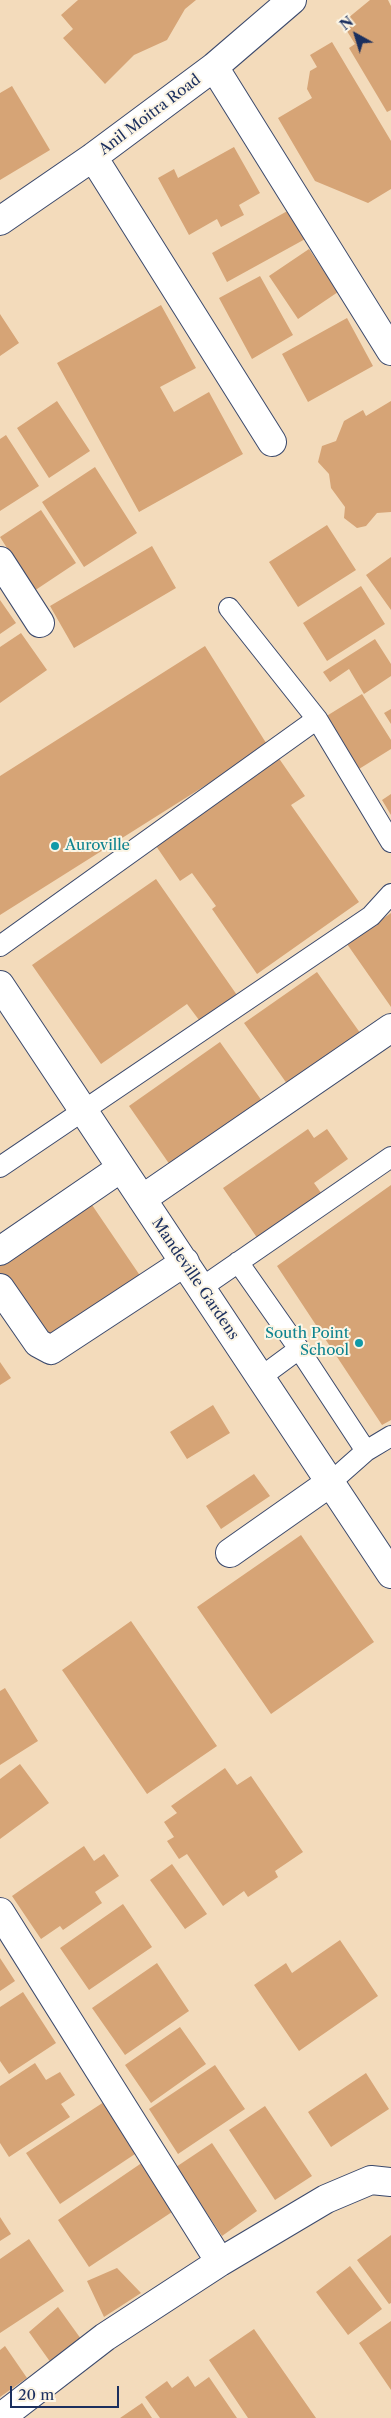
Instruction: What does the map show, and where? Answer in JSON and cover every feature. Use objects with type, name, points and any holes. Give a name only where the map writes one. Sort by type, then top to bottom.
[{"type":"street","name":"Anil Moitra Road","points":[[0,220],[92,157],[214,67],[292,0]]},
{"type":"street","points":[[214,67],[389,342]]},
{"type":"street","points":[[92,157],[272,442]]},
{"type":"street","points":[[0,561],[40,623]]},
{"type":"street","name":"Mandeville Gardens","points":[[0,985],[391,1574]]},
{"type":"street","points":[[142,1199],[391,1028]]},
{"type":"street","points":[[0,1251],[121,1168]]},
{"type":"street","points":[[0,1288],[38,1343],[51,1350],[185,1262]]},
{"type":"street","points":[[230,1553],[331,1482]]},
{"type":"street","points":[[0,1912],[220,2262]]},
{"type":"street","points":[[0,2418],[105,2337],[220,2262],[326,2199],[372,2180],[391,2182]]},
{"type":"lane","points":[[229,608],[317,719],[391,842]]},
{"type":"lane","points":[[0,946],[317,719]]},
{"type":"lane","points":[[0,1167],[371,916],[391,894]]},
{"type":"lane","points":[[201,1288],[391,1157]]},
{"type":"lane","points":[[238,1262],[299,1349],[366,1451]]},
{"type":"lane","points":[[261,1377],[299,1349]]},
{"type":"lane","points":[[331,1482],[366,1451],[391,1436]]},
{"type":"building","points":[[78,0],[196,0],[185,9],[167,40],[134,55],[105,84],[63,38],[73,29],[61,15]]},
{"type":"building","points":[[370,0],[388,0],[391,6],[391,110],[387,112],[349,48],[355,44],[342,23]]},
{"type":"building","points":[[332,42],[391,141],[391,189],[368,203],[315,181],[278,118],[312,98],[307,89],[310,71],[317,67],[310,55]]},
{"type":"building","points":[[12,86],[50,150],[0,180],[0,93]]},
{"type":"building","points":[[234,147],[260,193],[239,205],[244,215],[221,227],[217,219],[189,235],[158,178],[174,169],[178,178]]},
{"type":"building","points":[[291,209],[307,238],[227,282],[212,253]]},
{"type":"building","points":[[309,249],[338,292],[298,319],[269,276]]},
{"type":"building","points":[[260,276],[293,335],[252,359],[219,298]]},
{"type":"building","points":[[161,305],[196,368],[160,387],[174,412],[209,392],[243,454],[139,512],[57,363]]},
{"type":"building","points":[[0,314],[19,343],[0,356]]},
{"type":"building","points":[[347,318],[373,366],[308,402],[282,354]]},
{"type":"building","points":[[57,401],[90,451],[49,478],[17,428]]},
{"type":"building","points":[[391,401],[391,512],[377,513],[366,526],[357,528],[344,518],[345,507],[331,488],[329,474],[318,462],[322,446],[336,441],[344,421],[363,410],[366,416]]},
{"type":"building","points":[[6,435],[39,486],[0,511],[0,439]]},
{"type":"building","points":[[95,467],[137,533],[84,567],[42,502]]},
{"type":"building","points":[[41,510],[76,563],[34,591],[0,537]]},
{"type":"building","points":[[327,525],[356,570],[298,607],[269,562]]},
{"type":"building","points":[[152,546],[176,588],[74,648],[50,606]]},
{"type":"building","points":[[391,557],[391,610],[366,575]]},
{"type":"building","points":[[361,586],[385,624],[327,661],[303,623]]},
{"type":"building","points":[[0,600],[16,623],[0,634]]},
{"type":"building","points":[[21,633],[47,670],[0,703],[0,647]]},
{"type":"building","points":[[375,639],[391,664],[391,676],[364,694],[349,669],[330,682],[323,672]]},
{"type":"building","name":"Auroville","points":[[205,646],[268,746],[0,915],[0,776]]},
{"type":"building","points":[[362,694],[391,740],[391,749],[359,769],[325,717]]},
{"type":"building","points":[[391,709],[391,724],[384,713]]},
{"type":"building","points":[[278,757],[305,796],[291,805],[359,902],[257,974],[212,909],[216,906],[192,873],[180,881],[154,843]]},
{"type":"building","points":[[391,794],[391,815],[382,800]]},
{"type":"building","points":[[156,879],[239,998],[202,1024],[187,1004],[101,1064],[32,965]]},
{"type":"building","points":[[391,913],[391,1007],[347,944]]},
{"type":"building","points":[[317,972],[363,1037],[290,1088],[244,1023]]},
{"type":"building","points":[[220,1042],[262,1101],[170,1165],[129,1106]]},
{"type":"building","points":[[308,1129],[314,1138],[327,1129],[348,1159],[314,1183],[324,1197],[260,1242],[223,1188]]},
{"type":"building","name":"South Point School","points":[[391,1185],[391,1420],[382,1425],[277,1266]]},
{"type":"building","points":[[90,1202],[143,1280],[47,1344],[0,1278],[0,1263]]},
{"type":"building","points":[[0,1362],[11,1378],[0,1385]]},
{"type":"building","points":[[213,1405],[230,1433],[187,1459],[170,1432]]},
{"type":"building","points":[[254,1474],[270,1496],[221,1529],[206,1506]]},
{"type":"building","points":[[301,1535],[374,1642],[271,1714],[197,1607]]},
{"type":"building","points":[[131,1621],[217,1746],[147,1794],[62,1670]]},
{"type":"building","points":[[5,1688],[38,1741],[0,1765],[0,1691]]},
{"type":"building","points":[[20,1764],[49,1803],[0,1839],[0,1779]]},
{"type":"building","points":[[225,1768],[237,1785],[251,1776],[303,1852],[275,1871],[278,1877],[248,1897],[244,1891],[223,1906],[187,1854],[179,1859],[167,1841],[174,1837],[164,1822],[177,1813],[171,1806]]},
{"type":"building","points":[[84,1846],[94,1861],[104,1854],[119,1876],[95,1892],[102,1903],[63,1930],[60,1926],[41,1939],[12,1896]]},
{"type":"building","points":[[172,1864],[207,1914],[185,1929],[150,1880]]},
{"type":"building","points":[[123,1904],[152,1947],[89,1990],[60,1948]]},
{"type":"building","points":[[340,1940],[378,1996],[299,2051],[254,1985],[286,1963],[292,1973]]},
{"type":"building","points":[[0,1958],[15,1981],[0,1991]]},
{"type":"building","points":[[157,1963],[189,2011],[125,2055],[92,2008]]},
{"type":"building","points":[[23,1992],[56,2043],[9,2074],[0,2061],[0,2007]]},
{"type":"building","points":[[180,2027],[206,2064],[151,2103],[125,2065]]},
{"type":"building","points":[[35,2063],[46,2080],[60,2072],[75,2095],[61,2104],[70,2117],[9,2157],[0,2143],[0,2086]]},
{"type":"building","points":[[215,2065],[245,2109],[178,2154],[149,2109]]},
{"type":"building","points":[[366,2073],[389,2109],[331,2147],[308,2112]]},
{"type":"building","points":[[107,2100],[141,2150],[60,2204],[26,2153]]},
{"type":"building","points":[[265,2106],[312,2176],[275,2200],[229,2130]]},
{"type":"building","points":[[212,2143],[257,2211],[222,2236],[176,2167]]},
{"type":"building","points":[[146,2160],[178,2208],[89,2267],[58,2220]]},
{"type":"building","points":[[0,2217],[11,2234],[0,2241]]},
{"type":"building","points":[[391,2235],[391,2303],[389,2304],[357,2260]]},
{"type":"building","points":[[29,2239],[64,2291],[0,2333],[0,2259]]},
{"type":"building","points":[[350,2266],[382,2309],[348,2335],[316,2292]]},
{"type":"building","points":[[117,2268],[141,2293],[104,2317],[87,2281]]},
{"type":"building","points":[[58,2307],[81,2339],[51,2363],[29,2332]]},
{"type":"building","points":[[391,2321],[391,2390],[359,2343]]},
{"type":"building","points":[[254,2329],[316,2418],[248,2418],[209,2360]]},
{"type":"building","points":[[5,2346],[27,2378],[0,2397],[0,2350]]},
{"type":"building","points":[[188,2376],[195,2387],[209,2377],[237,2418],[160,2418],[145,2397],[167,2381],[172,2388]]},
{"type":"building","points":[[142,2403],[152,2418],[120,2418]]},
{"type":"place","name":"Auroville","points":[[55,846]]},
{"type":"place","name":"South Point School","points":[[359,1343]]}]
